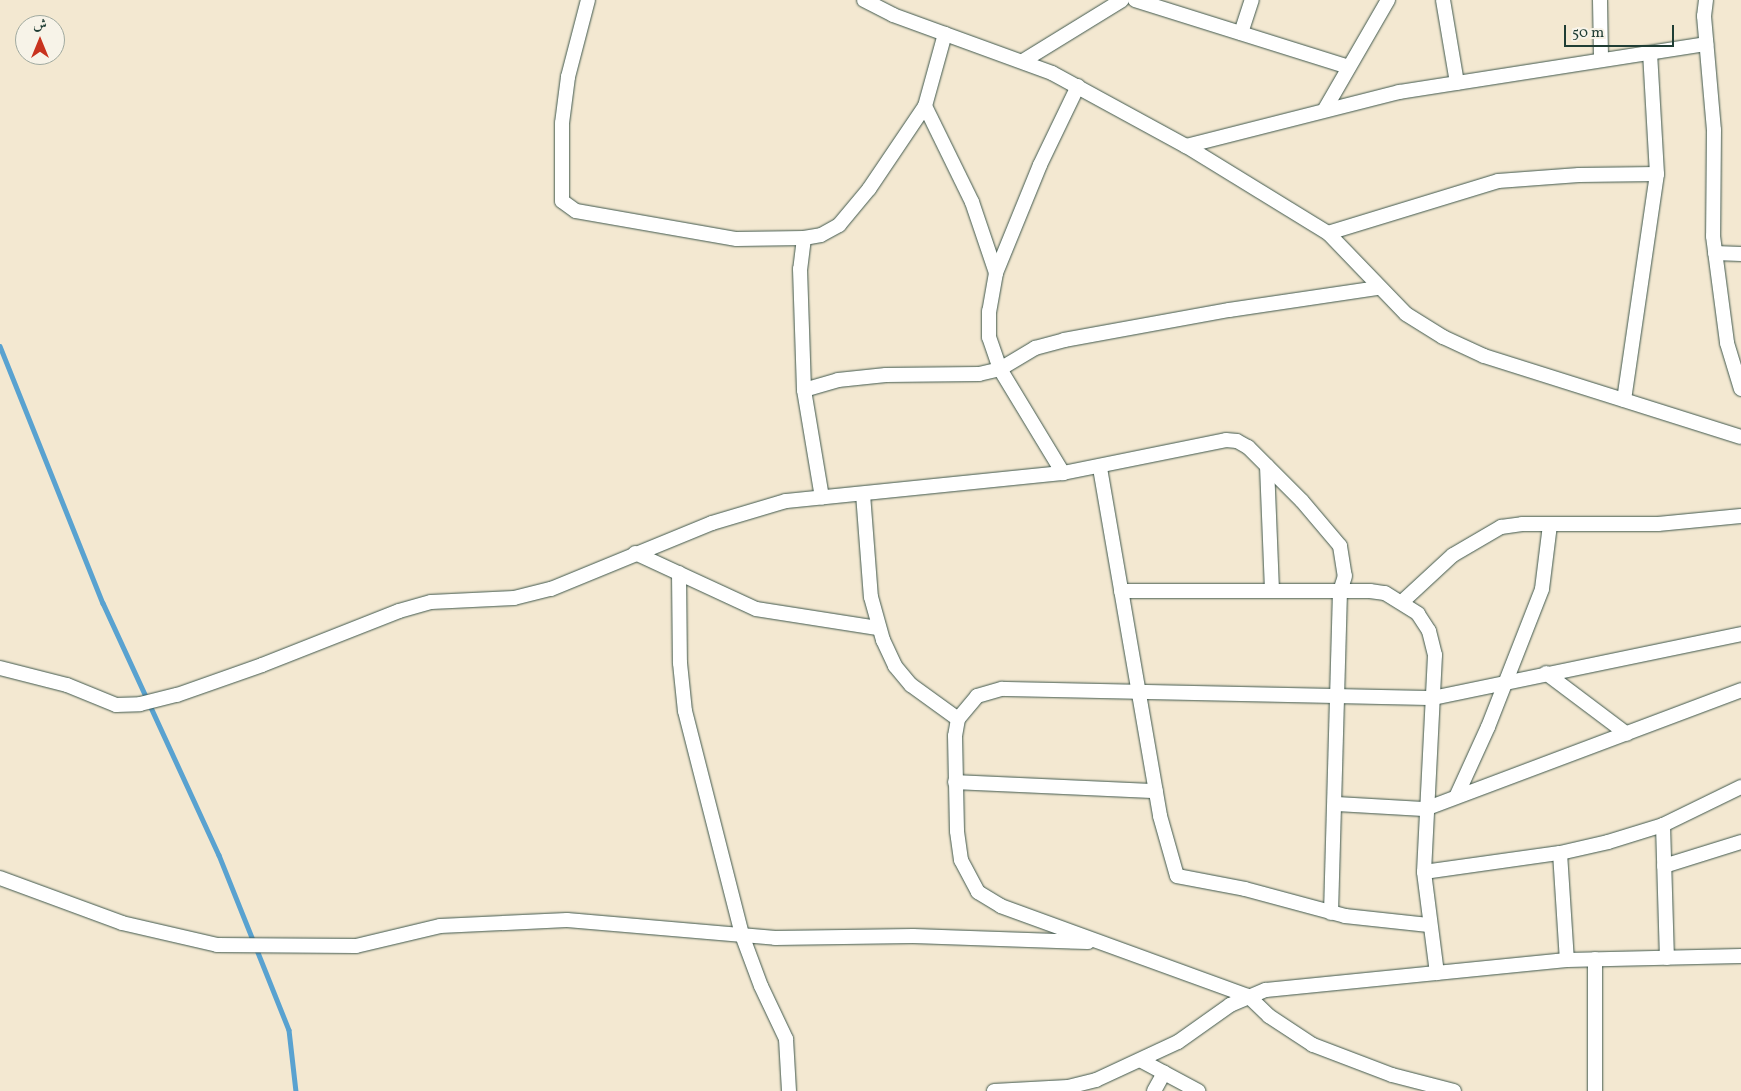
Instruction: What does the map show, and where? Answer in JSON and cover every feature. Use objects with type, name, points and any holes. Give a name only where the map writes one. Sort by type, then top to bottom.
[{"type":"street","points":[[588,0],[566,96],[560,182],[562,201],[576,210],[694,234],[737,239],[804,238],[821,235],[839,225],[868,189],[925,106],[945,34]]},
{"type":"street","points":[[864,0],[893,15],[1023,61],[1078,86],[1186,146],[1328,233],[1347,249],[1378,288],[1406,314],[1443,337],[1484,356],[1741,437]]},
{"type":"street","points":[[1023,61],[1122,0]]},
{"type":"street","points":[[1135,0],[1349,67]]},
{"type":"street","points":[[1241,33],[1252,0]]},
{"type":"street","points":[[1325,109],[1388,0]]},
{"type":"street","points":[[1443,0],[1457,83]]},
{"type":"street","points":[[1600,0],[1601,60]]},
{"type":"street","points":[[1706,0],[1706,44],[1714,130],[1715,253],[1736,355],[1741,390]]},
{"type":"street","points":[[1186,146],[1325,109],[1457,83],[1706,44]]},
{"type":"street","points":[[1624,400],[1657,174],[1650,53]]},
{"type":"street","points":[[1063,473],[1000,370],[988,325],[996,272],[1040,165],[1078,86]]},
{"type":"street","points":[[925,106],[972,202],[996,272]]},
{"type":"street","points":[[1328,233],[1498,181],[1579,175],[1657,174]]},
{"type":"street","points":[[804,238],[800,269],[804,390],[822,498]]},
{"type":"street","points":[[1715,253],[1741,254]]},
{"type":"street","points":[[804,390],[838,380],[886,375],[979,374],[1000,370],[1035,348],[1064,340],[1229,310],[1378,288]]},
{"type":"street","points":[[0,668],[67,685],[116,705],[140,704],[177,695],[262,665],[399,610],[431,602],[514,598],[551,589],[712,523],[786,501],[864,494],[953,482],[1063,473],[1100,468],[1226,440],[1237,441],[1248,447],[1267,466],[1340,546],[1345,576],[1340,591],[1331,913]]},
{"type":"street","points":[[1267,466],[1272,591]]},
{"type":"street","points":[[1100,468],[1156,791],[1177,876],[1245,889],[1331,913],[1366,920],[1429,926]]},
{"type":"street","points":[[864,494],[865,546],[878,628],[895,666],[911,685],[958,719]]},
{"type":"street","points":[[1402,602],[1453,555],[1484,534],[1522,524],[1550,526],[1658,524],[1741,516]]},
{"type":"street","points":[[1457,795],[1506,681],[1542,589],[1550,526]]},
{"type":"street","points":[[635,553],[756,609],[878,628]]},
{"type":"street","points":[[679,573],[680,662],[685,711],[742,935],[760,986],[786,1039],[789,1091]]},
{"type":"street","points":[[1121,591],[1370,591],[1402,602],[1418,614],[1429,631],[1435,655],[1425,809],[1424,872],[1429,926],[1437,973]]},
{"type":"street","points":[[1449,1090],[1392,1075],[1313,1045],[1269,1016],[1248,996],[1001,906],[978,892],[961,860],[955,782],[958,719],[977,696],[1002,689],[1433,698],[1506,681],[1741,634]]},
{"type":"street","points":[[1546,674],[1627,734]]},
{"type":"street","points":[[1335,804],[1425,809],[1457,795],[1627,734],[1741,690]]},
{"type":"street","points":[[955,782],[1156,791]]},
{"type":"street","points":[[1424,872],[1560,853],[1663,825],[1741,787]]},
{"type":"street","points":[[1663,825],[1667,958]]},
{"type":"street","points":[[1664,866],[1741,842]]},
{"type":"street","points":[[1560,853],[1567,960]]},
{"type":"street","points":[[0,878],[122,923],[217,945],[356,946],[440,926],[567,920],[742,935],[913,936],[1101,942]]},
{"type":"street","points":[[994,1091],[1068,1086],[1142,1061],[1185,1038],[1248,996],[1287,987],[1567,960],[1741,956]]},
{"type":"street","points":[[1595,959],[1595,1091],[1602,1091]]},
{"type":"street","points":[[1142,1061],[1198,1091]]},
{"type":"street","points":[[1154,1091],[1164,1073]]},
{"type":"waterway","points":[[0,346],[103,603],[219,855],[289,1030],[296,1091]]}]
